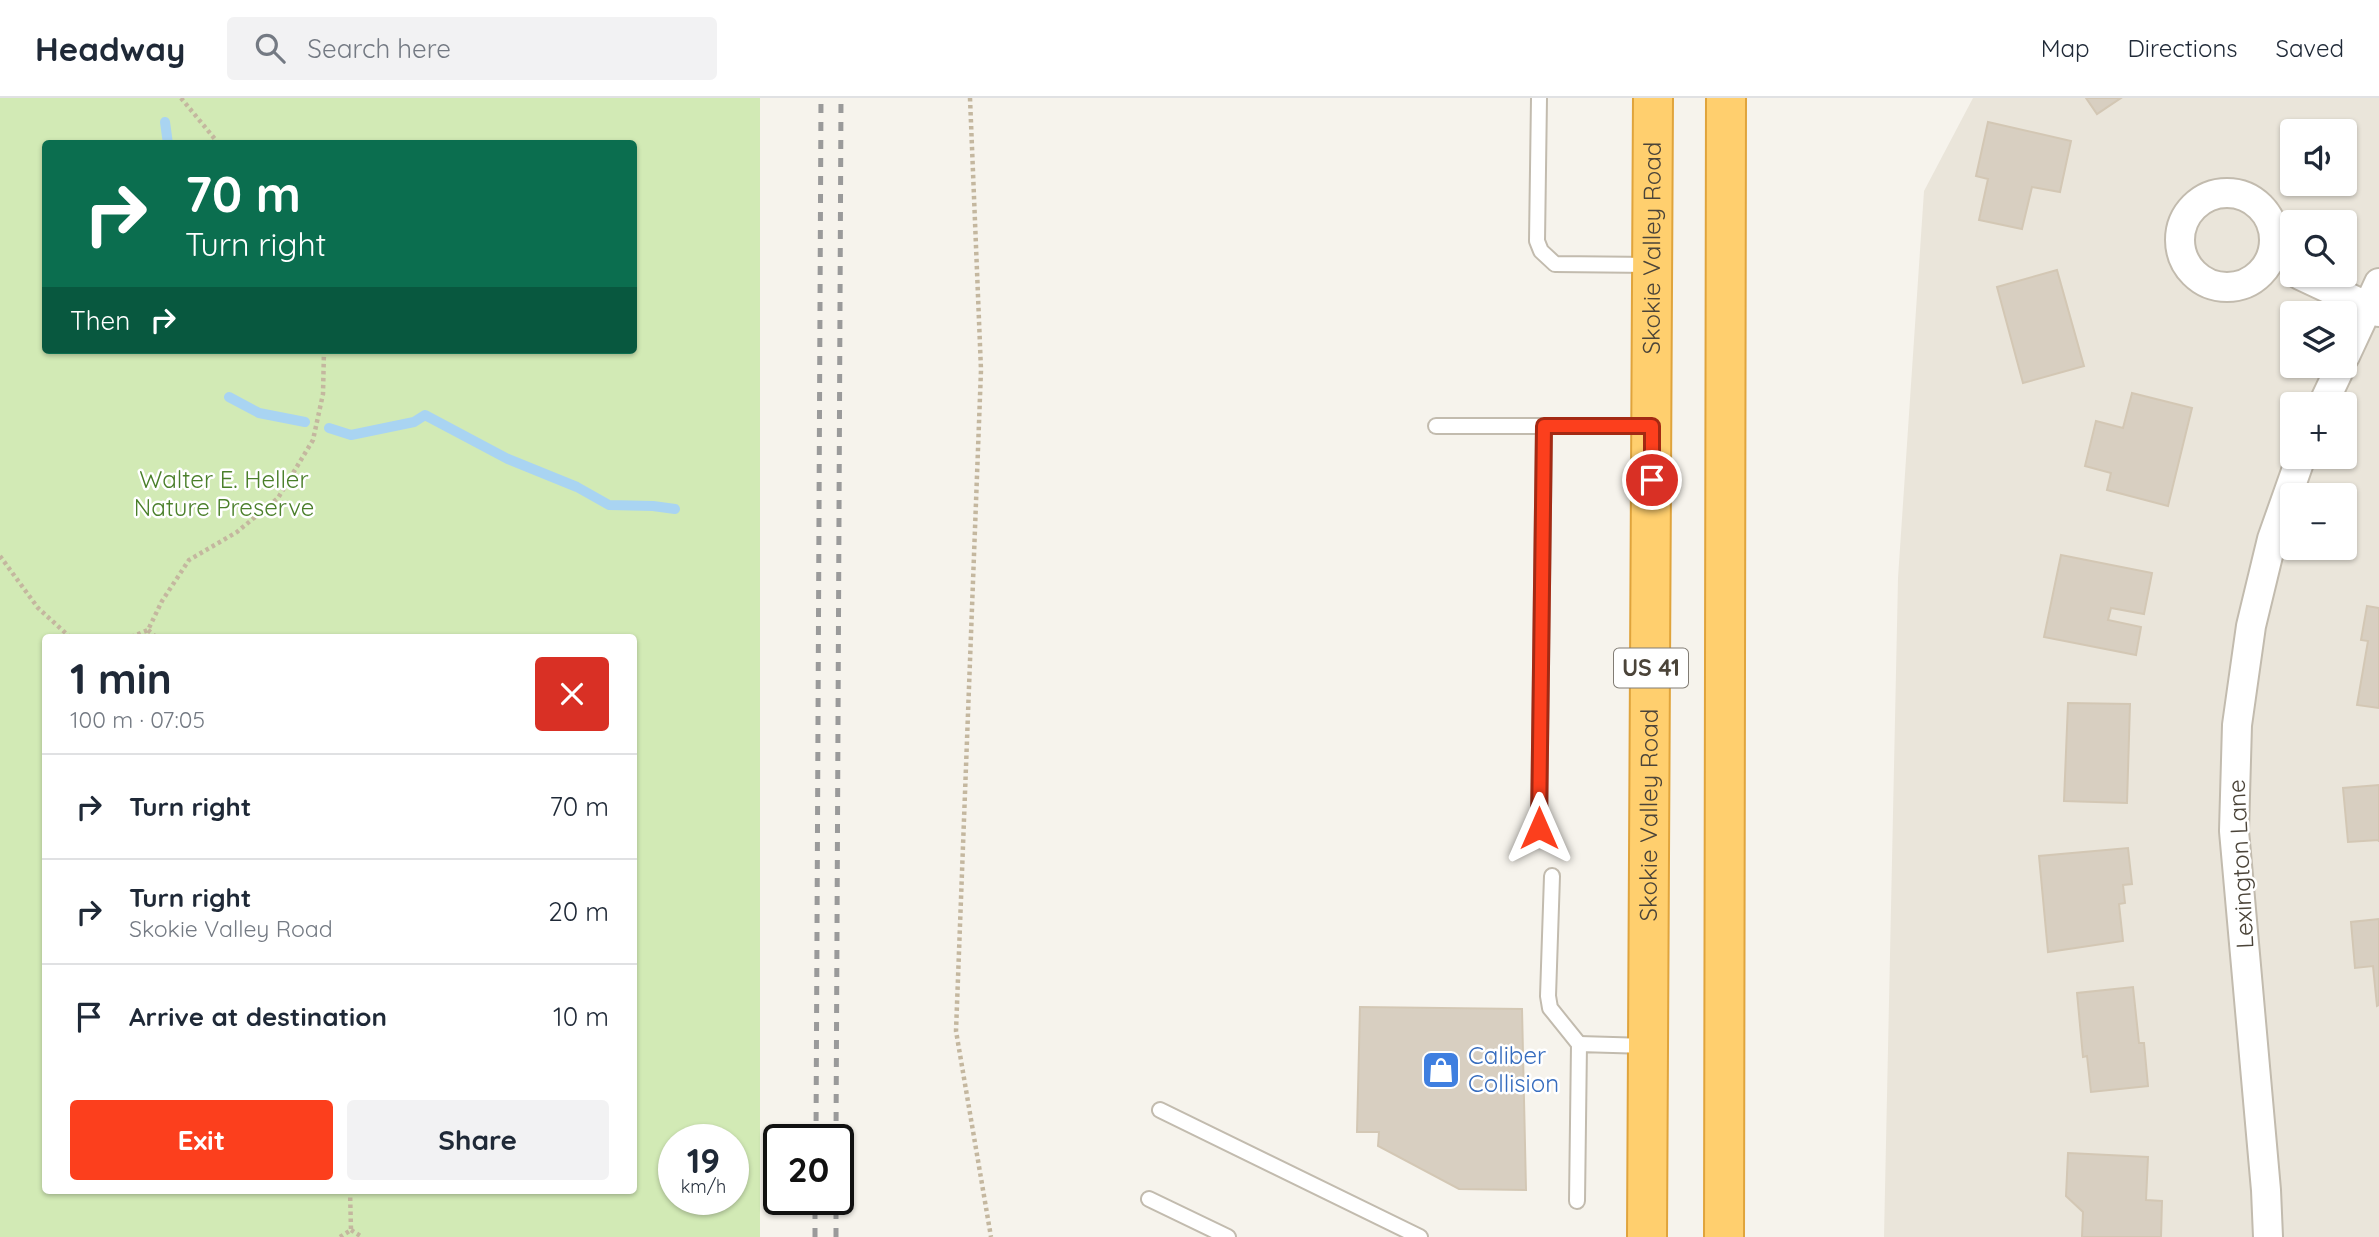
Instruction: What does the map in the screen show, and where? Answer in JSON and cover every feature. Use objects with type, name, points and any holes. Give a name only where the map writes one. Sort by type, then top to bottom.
[{"type":"highway","name":"Skokie Valley Road","points":[[1647,1237],[1653,98]]},
{"type":"highway","points":[[1724,1237],[1726,98]]},
{"type":"street","points":[[2336,287],[2375,300],[2357,334]]},
{"type":"street","name":"Lexington Lane","points":[[2268,1237],[2234,831],[2237,725],[2251,626],[2272,539],[2297,469]]},
{"type":"lane","points":[[1539,98],[1537,241],[1541,251],[1555,264],[1653,265]]},
{"type":"lane","points":[[1436,426],[1652,426]]},
{"type":"lane","points":[[1539,828],[1544,426]]},
{"type":"lane","points":[[1552,876],[1548,996],[1550,1007],[1579,1044],[1577,1201]]},
{"type":"lane","points":[[1579,1044],[1649,1046]]},
{"type":"lane","points":[[1160,1110],[1420,1237]]},
{"type":"lane","points":[[1149,1199],[1228,1237]]},
{"type":"path","points":[[181,98],[216,140]]},
{"type":"path","points":[[970,98],[981,370],[956,1031],[991,1237]]},
{"type":"path","points":[[138,634],[148,630],[162,601],[190,560],[237,532],[278,498],[313,440],[323,394],[324,354]]},
{"type":"path","points":[[0,556],[38,608],[67,634]]},
{"type":"path","points":[[148,630],[153,634]]},
{"type":"path","points":[[350,1194],[351,1230]]},
{"type":"path","points":[[340,1237],[351,1230]]},
{"type":"path","points":[[351,1230],[362,1237]]},
{"type":"shaded area","points":[[1973,98],[2379,98],[2379,1237],[1884,1237],[1898,578],[1924,191]]},
{"type":"green space","name":"Walter E. Heller Nature Preserve","points":[[0,98],[760,98],[760,1237],[0,1237]]},
{"type":"building","points":[[2086,98],[2121,98],[2097,114]]},
{"type":"building","points":[[1988,122],[2071,141],[2060,192],[2032,187],[2022,229],[1979,220],[1988,179],[1976,176]]},
{"type":"building","points":[[2057,270],[2084,366],[2023,383],[1997,287]]},
{"type":"building","points":[[2132,393],[2192,408],[2168,506],[2107,490],[2111,473],[2085,466],[2096,421],[2123,428]]},
{"type":"building","points":[[2061,555],[2152,573],[2144,614],[2111,608],[2108,620],[2141,627],[2136,655],[2044,637]]},
{"type":"building","points":[[2367,606],[2379,608],[2379,708],[2357,705],[2368,641],[2361,640]]},
{"type":"building","points":[[2068,703],[2130,704],[2127,803],[2064,801]]},
{"type":"building","points":[[2379,785],[2379,840],[2348,842],[2343,788]]},
{"type":"building","points":[[2128,848],[2132,884],[2123,885],[2125,903],[2119,904],[2123,941],[2048,952],[2039,856]]},
{"type":"building","points":[[2379,919],[2377,1006],[2373,966],[2355,968],[2351,922]]},
{"type":"building","points":[[2133,987],[2139,1043],[2144,1043],[2148,1086],[2091,1092],[2087,1056],[2083,1057],[2077,993]]},
{"type":"building","name":"Caliber Collision","points":[[1360,1007],[1522,1009],[1526,1190],[1459,1189],[1378,1146],[1379,1132],[1357,1132]]},
{"type":"building","points":[[2068,1153],[2148,1157],[2146,1200],[2162,1201],[2161,1237],[2082,1237],[2083,1212],[2066,1196]]},
{"type":"waterway","points":[[165,122],[167,140]]},
{"type":"waterway","points":[[229,397],[259,413],[305,422]]},
{"type":"waterway","points":[[329,428],[351,435],[414,422],[425,415],[508,459],[577,487],[609,505],[675,509]]},
{"type":"railway","points":[[816,1124],[821,98]]},
{"type":"railway","points":[[836,1124],[841,98]]},
{"type":"railway","points":[[815,1215],[815,1237]]},
{"type":"railway","points":[[836,1215],[836,1237]]},
{"type":"place","name":"Caliber Collision","points":[[1441,1070]]},
{"type":"route","points":[[1539,828],[1544,426],[1652,426],[1652,480]]}]
